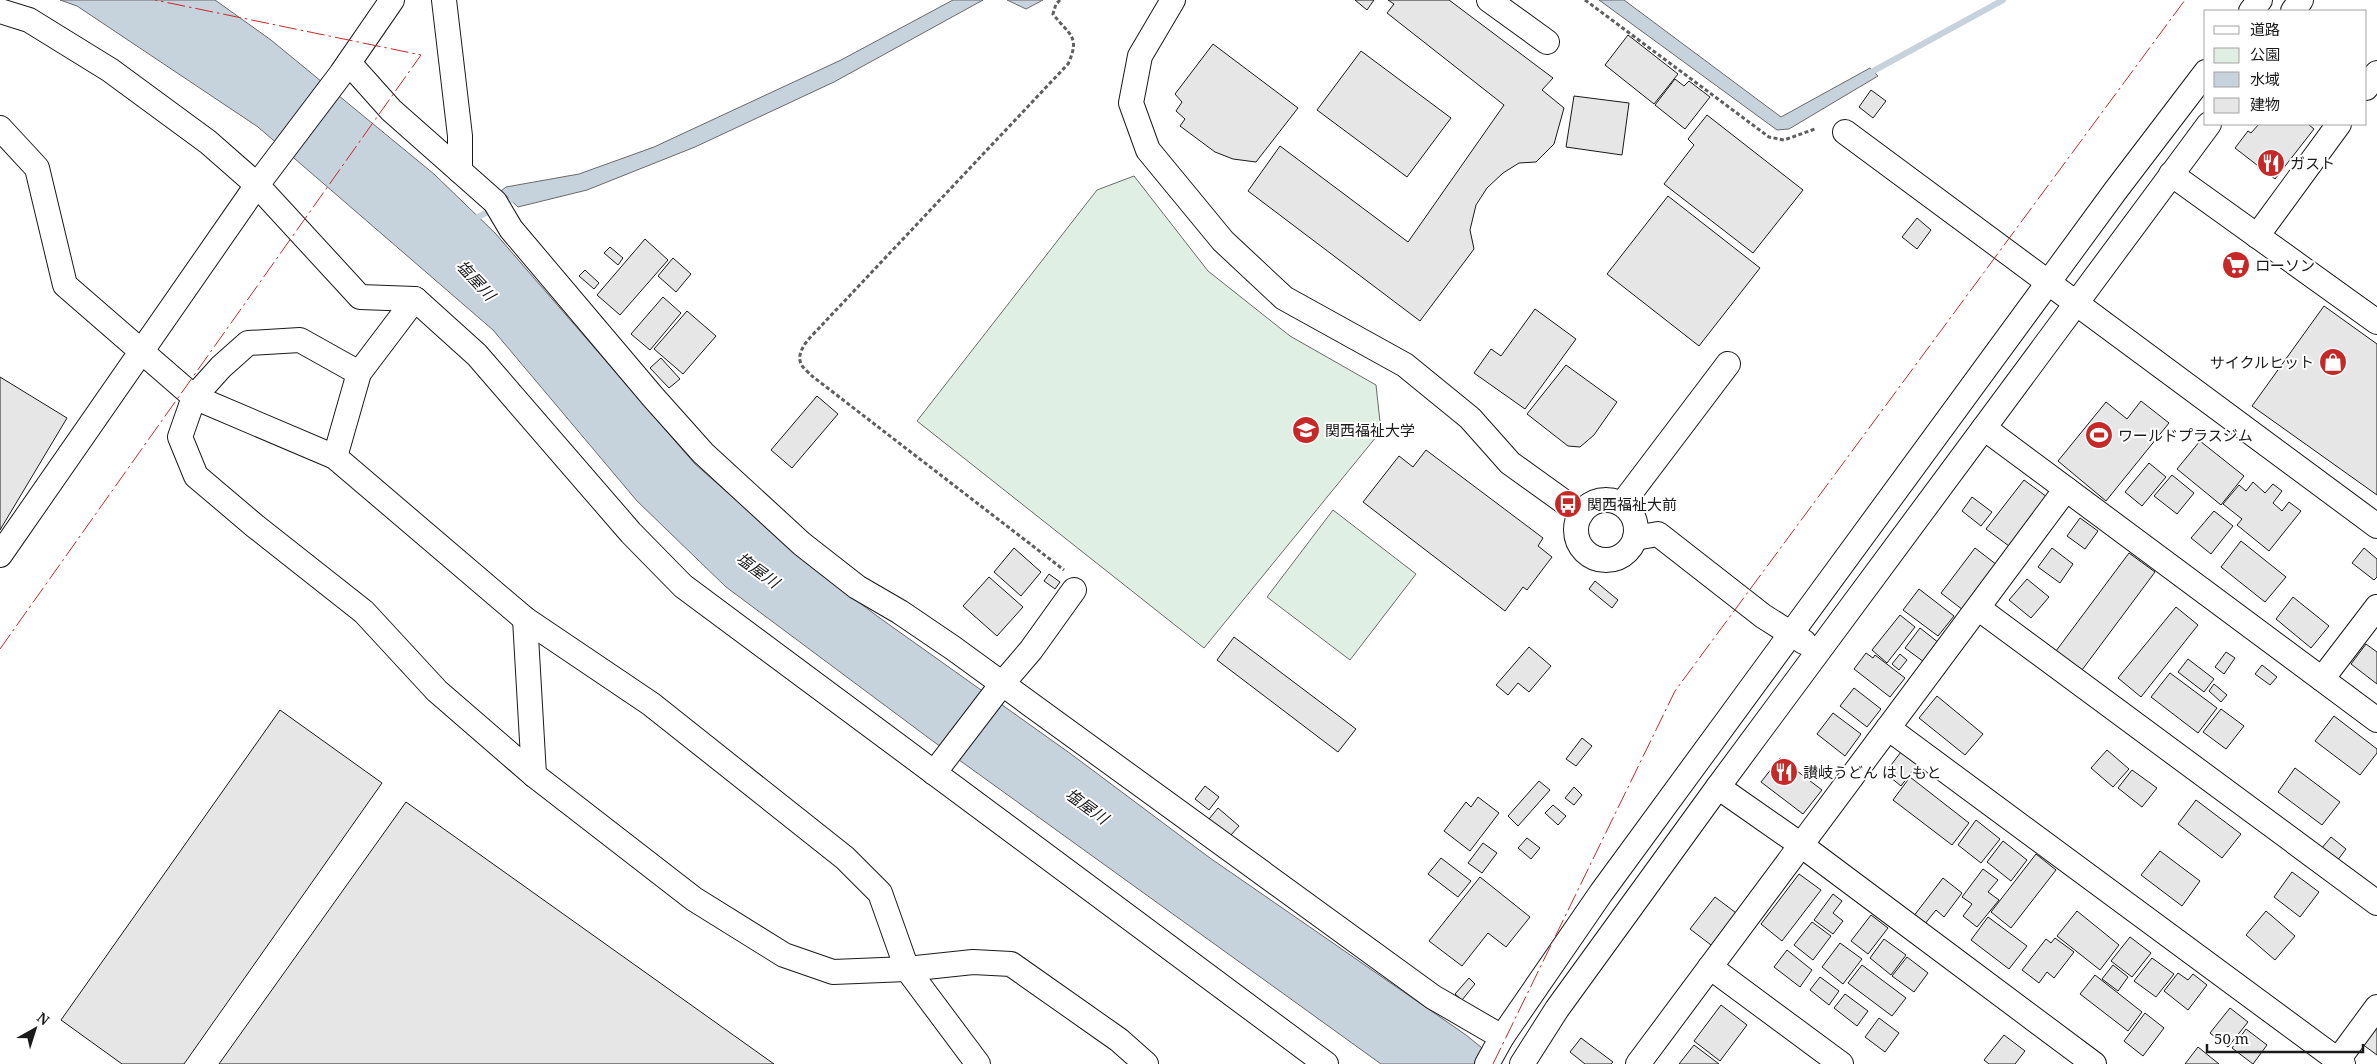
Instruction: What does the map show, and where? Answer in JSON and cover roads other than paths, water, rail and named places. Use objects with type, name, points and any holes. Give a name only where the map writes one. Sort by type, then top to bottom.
[{"type":"street","points":[[0,555],[257,185],[345,68],[392,0]]},
{"type":"street","points":[[444,0],[460,136],[460,171]]},
{"type":"street","points":[[1173,0],[1140,56],[1130,103],[1148,150],[1223,241],[1284,298],[1405,365],[1470,418],[1510,463],[1580,514]]},
{"type":"street","points":[[1489,0],[1548,42]]},
{"type":"street","points":[[2293,10],[2301,0]]},
{"type":"street","points":[[0,10],[29,20],[110,70],[208,142],[257,185],[360,297],[415,300],[476,355],[631,533],[683,586],[1326,1064]]},
{"type":"street","points":[[345,68],[494,202],[516,235],[703,453],[802,544],[857,587],[900,612],[1002,684],[1433,997],[1502,1037]]},
{"type":"street","points":[[2367,87],[2377,73]]},
{"type":"street","points":[[1487,1064],[1502,1037],[1601,893],[2048,283],[2204,75]]},
{"type":"street","points":[[1529,1061],[1557,1009],[1718,787],[2208,125]]},
{"type":"street","points":[[2257,236],[2339,125]]},
{"type":"street","points":[[0,128],[37,168],[65,285],[194,397],[334,457],[525,619],[651,704],[845,858],[880,893],[907,969],[978,1064]]},
{"type":"street","points":[[1845,132],[2377,526]]},
{"type":"street","points":[[2171,174],[2376,318]]},
{"type":"street","points":[[334,457],[359,373],[415,300]]},
{"type":"street","points":[[359,373],[300,340],[248,343],[221,367],[194,397],[180,438],[196,476],[255,526],[364,612],[437,691],[534,775],[694,899],[784,955],[833,972],[907,969],[973,962],[1011,964],[1119,1040],[1146,1064]]},
{"type":"street","points":[[1622,504],[1728,364]]},
{"type":"street","points":[[1984,428],[2377,720]]},
{"type":"street","points":[[1638,1064],[2066,489]]},
{"type":"street","points":[[1613,500],[1622,504],[1634,519],[1636,538],[1625,554],[1616,558],[1596,558],[1580,546],[1576,537],[1576,526],[1580,514],[1592,502],[1613,500]]},
{"type":"street","points":[[1636,538],[1658,534],[1763,616],[1791,632],[1817,652]]},
{"type":"street","points":[[934,773],[1002,684],[1031,650],[1074,590]]},
{"type":"street","points":[[2322,679],[2377,607]]},
{"type":"street","points":[[1978,608],[2377,903]]},
{"type":"street","points":[[525,619],[534,775]]},
{"type":"street","points":[[1888,728],[2339,1063],[2377,1007]]},
{"type":"street","points":[[1718,787],[1801,845],[2094,1064]]},
{"type":"street","points":[[1710,967],[1841,1064]]},
{"type":"water","name":"塩屋川","points":[[60,0],[215,0],[271,40],[434,174],[495,233],[695,464],[810,565],[877,616],[1071,754],[1210,858],[1466,1035],[1502,1064],[1381,1064],[930,739],[726,587],[637,501],[493,330],[258,127],[77,6]]},
{"type":"water","points":[[953,0],[983,0],[834,82],[695,147],[587,190],[518,207],[501,191],[506,187],[579,174],[654,147],[841,60]]},
{"type":"water","points":[[1007,0],[1043,0],[1026,9]]},
{"type":"water","points":[[1599,0],[1624,0],[1781,117],[1870,68],[1878,76],[1789,129],[1777,130]]},
{"type":"waterway","points":[[1866,75],[2003,0]]},
{"type":"waterway","points":[[470,221],[517,197]]},
{"type":"place","name":"ガスト","points":[[2271,163]]},
{"type":"place","name":"ローソン","points":[[2236,265]]},
{"type":"place","name":"サイクルヒット","points":[[2333,362]]},
{"type":"place","name":"関西福祉大学","points":[[1306,430]]},
{"type":"place","name":"ワールドプラスジム","points":[[2099,435]]},
{"type":"place","name":"関西福祉大前","points":[[1568,504]]},
{"type":"place","name":"讃岐うどん はしもと","points":[[1784,772]]}]
